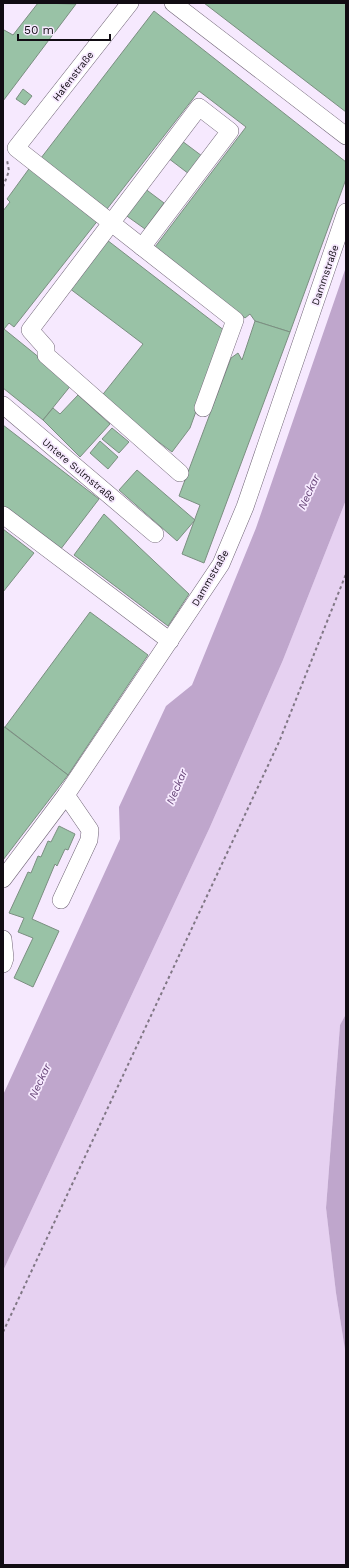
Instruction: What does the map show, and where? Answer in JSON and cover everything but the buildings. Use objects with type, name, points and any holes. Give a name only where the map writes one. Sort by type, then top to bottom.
[{"type":"street","name":"Hafenstraße","points":[[11,151],[130,3]]},
{"type":"street","points":[[173,3],[346,136]]},
{"type":"street","points":[[142,247],[230,131],[199,107],[110,222],[30,330],[46,348],[46,355],[180,474]]},
{"type":"street","points":[[11,151],[110,222],[235,320],[203,408]]},
{"type":"street","name":"Dammstraße","points":[[3,879],[66,795],[221,564],[240,521],[287,388],[346,212]]},
{"type":"street","name":"Untere Sulmstraße","points":[[3,405],[154,534]]},
{"type":"street","points":[[3,515],[170,641]]},
{"type":"street","points":[[61,900],[89,840],[90,830],[66,795]]},
{"type":"street","points":[[3,939],[5,958],[3,964]]},
{"type":"path","points":[[3,187],[9,171],[11,151]]},
{"type":"path","points":[[3,1332],[279,742],[346,574]]},
{"type":"shaded area","points":[[346,500],[346,1014],[340,1025],[326,1208],[336,1293],[346,1356],[346,1565],[3,1565],[3,1271],[210,827],[283,660]]},
{"type":"water","name":"Neckar","points":[[346,267],[346,500],[283,660],[210,827],[3,1271],[3,1095],[120,839],[119,807],[166,706],[192,685],[256,528]]},
{"type":"water","points":[[346,1014],[346,1356],[336,1293],[326,1208],[340,1025]]}]
